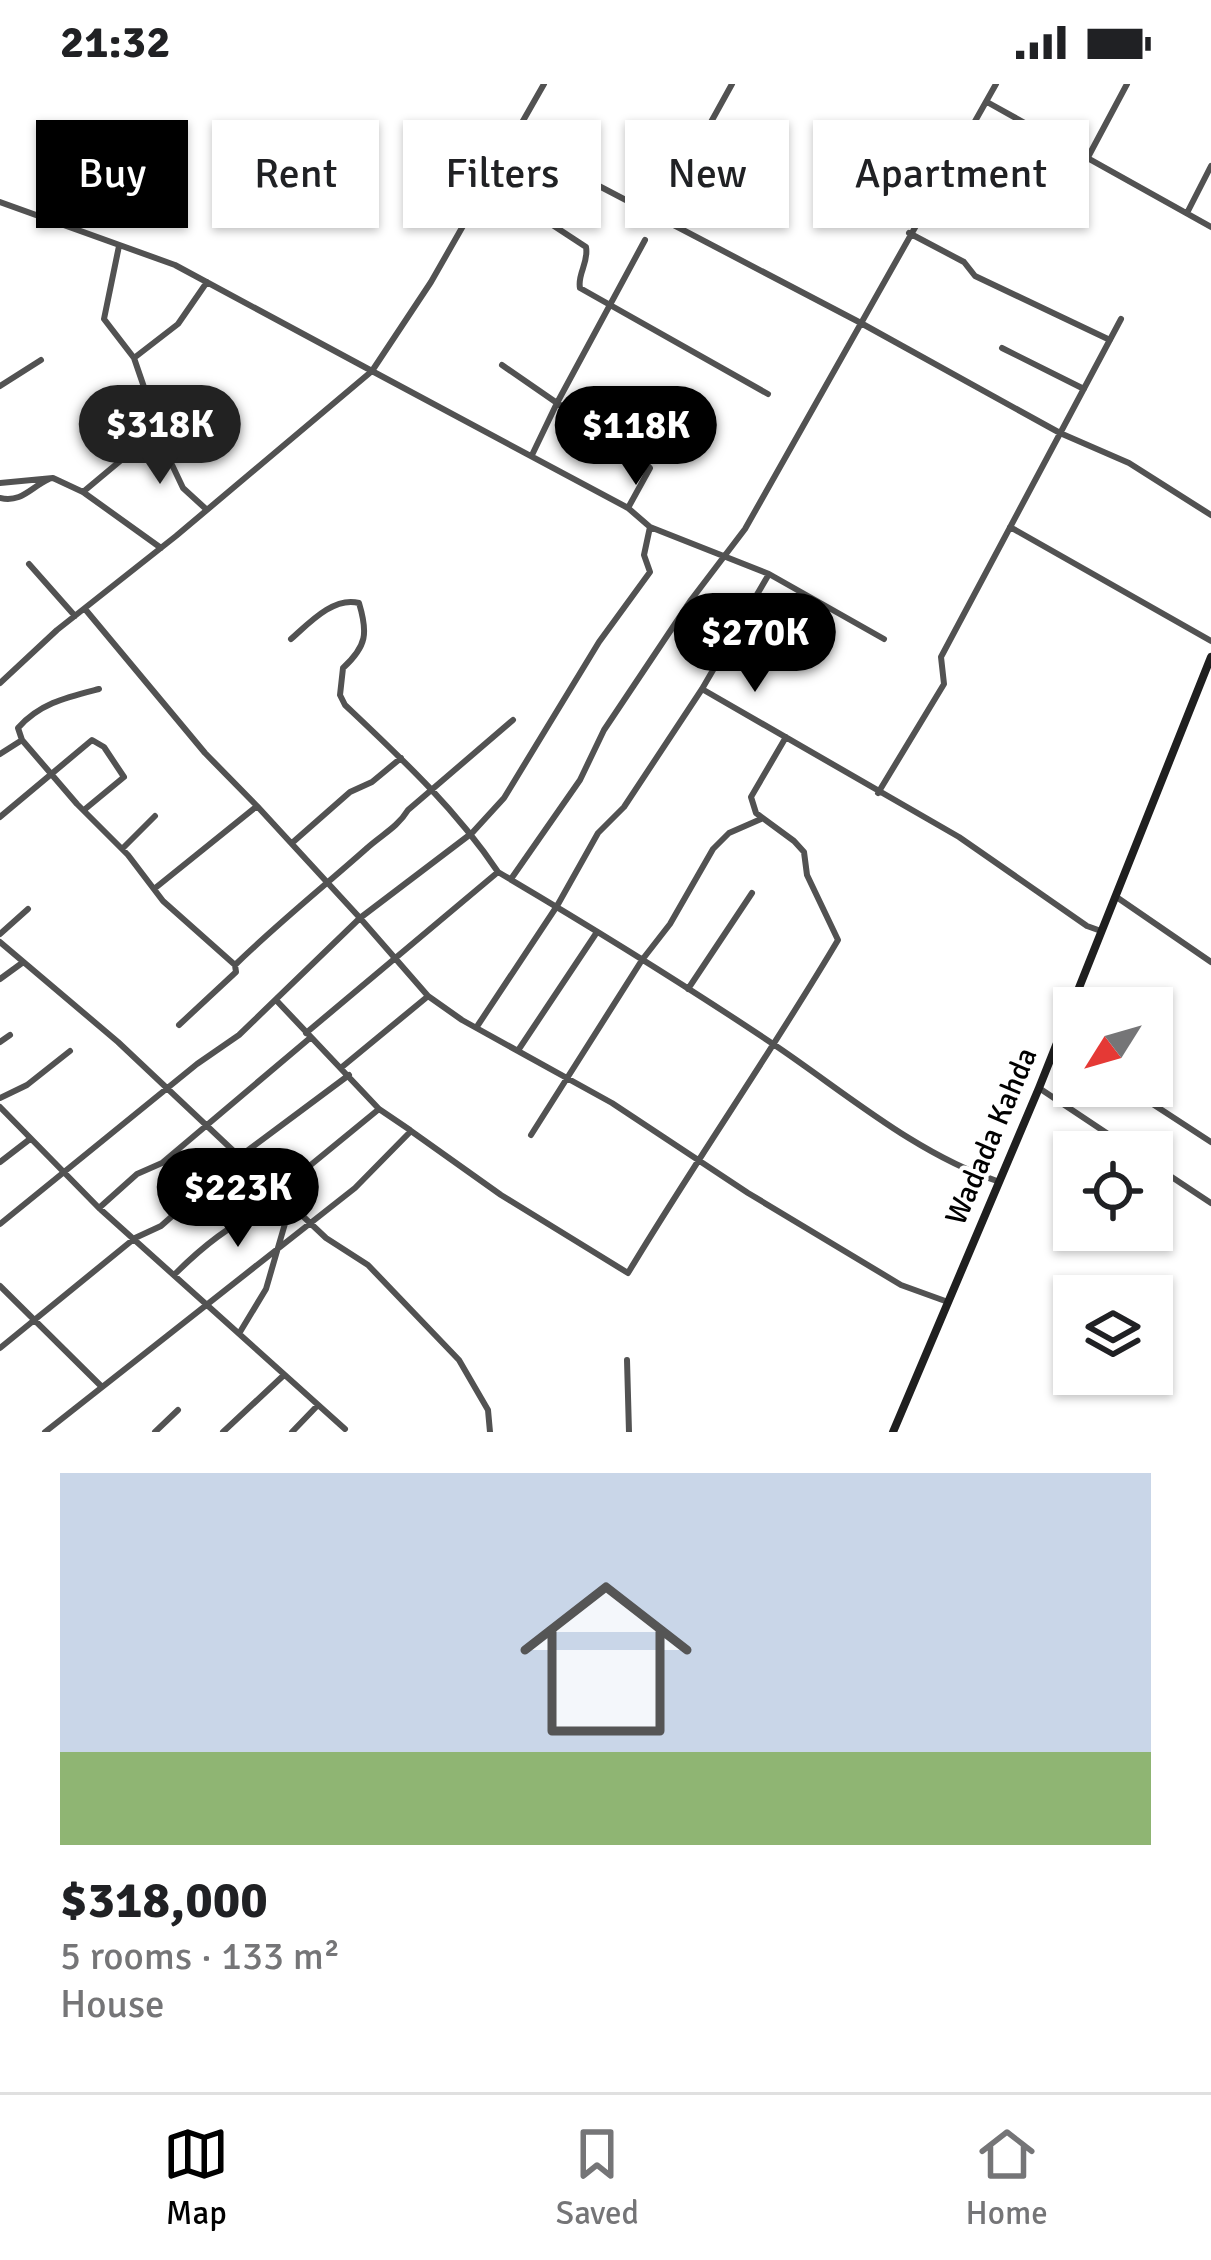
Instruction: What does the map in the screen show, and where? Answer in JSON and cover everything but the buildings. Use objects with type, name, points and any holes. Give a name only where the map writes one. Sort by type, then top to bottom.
[{"type":"main road","name":"Wadada Kahda","points":[[1079,987],[1211,657]]},
{"type":"main road","name":"Wadada Kahda","points":[[892,1432],[1053,1052]]},
{"type":"street","points":[[525,120],[544,84]]},
{"type":"street","points":[[712,120],[732,84]]},
{"type":"street","points":[[511,879],[580,780],[625,699],[745,529],[996,84]]},
{"type":"street","points":[[1089,155],[1127,84]]},
{"type":"street","points":[[987,102],[1019,120]]},
{"type":"street","points":[[1089,160],[1211,227]]},
{"type":"street","points":[[1186,213],[1211,166]]},
{"type":"street","points":[[0,202],[175,265],[532,455],[628,508],[650,527],[770,574],[884,639]]},
{"type":"street","points":[[0,683],[372,371],[463,228]]},
{"type":"street","points":[[557,228],[586,247],[589,261],[580,289],[768,394]]},
{"type":"street","points":[[677,228],[1060,433],[1129,463],[1211,515]]},
{"type":"street","points":[[909,233],[964,262],[975,276],[1110,340]]},
{"type":"street","points":[[532,455],[645,240]]},
{"type":"street","points":[[119,246],[104,319],[145,380],[156,431],[184,488],[207,509]]},
{"type":"street","points":[[134,358],[178,324],[207,282]]},
{"type":"street","points":[[878,794],[944,684],[941,657],[1121,319]]},
{"type":"street","points":[[1002,348],[1084,389]]},
{"type":"street","points":[[0,386],[41,360]]},
{"type":"street","points":[[502,365],[628,445],[650,469],[628,508]]},
{"type":"street","points":[[83,492],[156,431]]},
{"type":"street","points":[[0,483],[53,478],[83,492],[161,549]]},
{"type":"street","points":[[0,498],[28,495],[34,486],[53,478]]},
{"type":"street","points":[[0,1224],[239,1035],[359,919],[472,833],[504,798],[599,642],[650,572],[644,555],[650,527]]},
{"type":"street","points":[[1010,527],[1211,641]]},
{"type":"street","points":[[29,564],[75,616]]},
{"type":"street","points":[[478,1025],[557,906],[598,833],[624,807],[702,688],[770,574]]},
{"type":"street","points":[[291,640],[318,615],[347,601],[359,603],[368,631],[360,652],[343,668],[340,695],[345,705],[436,790],[498,872],[688,989],[853,1102],[956,1164],[997,1181]]},
{"type":"street","points":[[85,608],[205,753],[397,956],[428,996],[462,1020],[566,1076],[901,1285],[948,1302]]},
{"type":"street","points":[[99,688],[60,699],[31,714],[18,728],[22,740],[154,889],[235,965],[236,972],[179,1024]]},
{"type":"street","points":[[702,688],[959,837],[1101,931]]},
{"type":"street","points":[[235,965],[513,720]]},
{"type":"street","points":[[276,1000],[380,1109],[501,1195],[628,1273],[838,940],[807,875],[804,852],[761,818],[751,797],[786,737]]},
{"type":"street","points":[[0,754],[22,740]]},
{"type":"street","points":[[0,817],[92,740],[104,747],[124,777],[84,810]]},
{"type":"street","points":[[292,843],[350,793],[401,758]]},
{"type":"street","points":[[154,889],[257,806]]},
{"type":"street","points":[[122,848],[155,816]]},
{"type":"street","points":[[531,1135],[670,924],[713,849],[729,832],[761,818]]},
{"type":"street","points":[[99,1208],[137,1174],[162,1163],[498,872]]},
{"type":"street","points":[[688,989],[752,893]]},
{"type":"street","points":[[1115,896],[1211,962]]},
{"type":"street","points":[[28,909],[0,938],[22,963],[168,1088],[309,1222],[368,1265],[459,1360],[488,1410],[490,1432]]},
{"type":"street","points":[[519,1049],[597,932]]},
{"type":"street","points":[[0,979],[22,963]]},
{"type":"street","points":[[342,1067],[428,996]]},
{"type":"street","points":[[0,1042],[10,1035]]},
{"type":"street","points":[[0,1098],[27,1085],[70,1051]]},
{"type":"street","points":[[0,1348],[135,1238],[161,1226],[239,1156],[349,1075]]},
{"type":"street","points":[[1039,1088],[1104,1131]]},
{"type":"street","points":[[1157,1107],[1211,1142]]},
{"type":"street","points":[[0,1108],[99,1208],[346,1429]]},
{"type":"street","points":[[239,1333],[266,1289],[291,1203],[307,1168],[380,1109]]},
{"type":"street","points":[[45,1432],[355,1188],[411,1131]]},
{"type":"street","points":[[0,1162],[31,1138]]},
{"type":"street","points":[[1173,1177],[1211,1203]]},
{"type":"street","points":[[175,1274],[193,1256],[267,1207],[291,1203]]},
{"type":"street","points":[[0,1286],[101,1386]]},
{"type":"street","points":[[627,1360],[629,1432]]},
{"type":"street","points":[[223,1432],[284,1375]]},
{"type":"street","points":[[292,1432],[319,1404]]},
{"type":"street","points":[[155,1432],[178,1410]]}]
